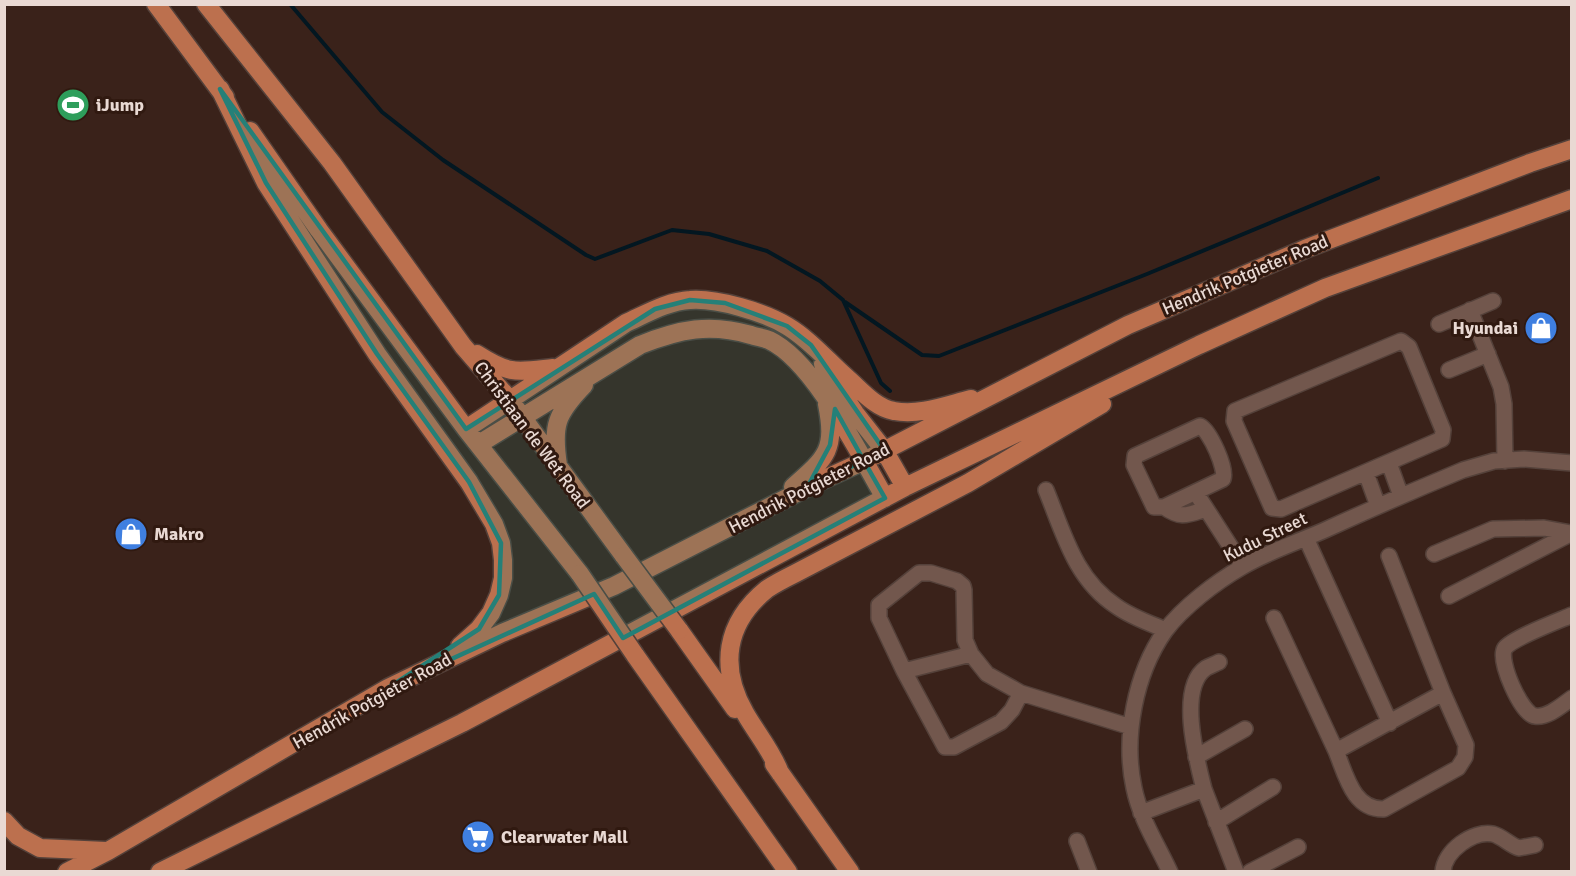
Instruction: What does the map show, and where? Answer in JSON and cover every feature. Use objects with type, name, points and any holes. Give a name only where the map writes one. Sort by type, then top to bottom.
[{"type":"main road","points":[[156,4],[466,429],[580,574],[788,872]]},
{"type":"main road","name":"Christiaan de Wet Road","points":[[206,4],[332,163],[464,346],[509,399],[679,630],[850,872]]},
{"type":"main road","points":[[220,89],[266,183],[377,354],[469,482],[494,524],[501,543],[503,578],[499,595],[491,613],[479,629],[461,645],[388,688]]},
{"type":"main road","name":"Hendrik Potgieter Road","points":[[67,872],[108,851],[388,688],[502,633],[614,586],[1128,325],[1305,249],[1572,149]]},
{"type":"main road","points":[[160,872],[462,723],[905,487],[1199,345],[1326,288],[1572,199]]},
{"type":"main road","points":[[466,429],[626,323],[655,309],[690,300],[725,303],[750,309],[787,326],[880,406],[895,411],[930,409],[1001,391]]},
{"type":"main road","points":[[479,444],[640,345],[669,334],[696,329],[721,328],[770,341],[792,357],[812,379],[843,424],[885,498]]},
{"type":"main road","points":[[811,345],[855,413],[884,450],[905,487]]},
{"type":"main road","points":[[780,773],[767,745],[745,713],[735,693],[728,664],[733,637],[739,621],[753,602],[769,588],[968,483],[1199,345]]},
{"type":"main road","points":[[464,346],[506,370],[522,373],[561,368]]},
{"type":"main road","points":[[558,466],[555,443],[556,425],[561,412],[603,368]]},
{"type":"main road","points":[[773,506],[822,460],[830,445],[831,423],[827,402]]},
{"type":"main road","points":[[4,820],[18,836],[40,848],[108,851]]},
{"type":"street","points":[[1439,324],[1493,301]]},
{"type":"street","points":[[1470,310],[1502,387],[1505,460]]},
{"type":"street","points":[[1401,341],[1408,347],[1444,435],[1438,442],[1389,463],[1281,509],[1272,508],[1234,421],[1235,411],[1401,341]]},
{"type":"street","points":[[1449,370],[1488,354]]},
{"type":"street","points":[[1200,426],[1207,432],[1225,474],[1219,482],[1196,493],[1164,507],[1154,507],[1134,465],[1135,456],[1200,426]]},
{"type":"street","name":"Kudu Street","points":[[1165,870],[1141,813],[1134,788],[1131,769],[1131,727],[1139,688],[1152,655],[1166,630],[1194,601],[1243,566],[1463,470],[1505,460],[1524,459],[1572,463]]},
{"type":"street","points":[[1389,463],[1401,496]]},
{"type":"street","points":[[1366,473],[1378,506]]},
{"type":"street","points":[[1046,490],[1070,552],[1086,578],[1098,592],[1131,615],[1166,630]]},
{"type":"street","points":[[1196,493],[1243,566]]},
{"type":"street","points":[[1164,507],[1172,513],[1183,516],[1206,509]]},
{"type":"street","points":[[1434,554],[1494,529],[1544,528],[1571,533]]},
{"type":"street","points":[[1449,596],[1571,533]]},
{"type":"street","points":[[1306,538],[1390,723]]},
{"type":"street","points":[[1274,618],[1355,795],[1363,804],[1373,809],[1384,809],[1458,768],[1466,757],[1466,745],[1389,556]]},
{"type":"street","points":[[1021,693],[1001,722],[950,749],[941,743],[879,618],[878,611],[883,600],[919,573],[925,572],[957,581],[963,586],[965,640],[971,654],[987,674],[1021,693],[1131,727]]},
{"type":"street","points":[[1572,615],[1513,642],[1505,649],[1502,657],[1504,668],[1527,712],[1534,717],[1547,714],[1572,698]]},
{"type":"street","points":[[904,671],[971,654]]},
{"type":"street","points":[[1219,662],[1205,668],[1194,686],[1191,696],[1192,726],[1196,757],[1204,789],[1236,872]]},
{"type":"street","points":[[1336,751],[1443,693]]},
{"type":"street","points":[[1196,757],[1245,729]]},
{"type":"street","points":[[1216,822],[1273,787]]},
{"type":"street","points":[[1141,813],[1204,789]]},
{"type":"street","points":[[1443,872],[1445,861],[1450,853],[1462,843],[1483,834],[1498,836],[1519,848],[1535,845]]},
{"type":"street","points":[[1077,841],[1089,872]]},
{"type":"street","points":[[1250,872],[1298,847]]},
{"type":"highlighted area","points":[[220,89],[466,429],[655,309],[690,300],[725,303],[787,326],[811,345],[884,450],[864,461],[885,498],[623,638],[594,594],[388,688],[479,629],[499,595],[501,543],[469,482],[377,354],[266,183]],"holes":[[[835,409],[864,461],[808,486],[830,445]]]},
{"type":"waterway","points":[[290,4],[382,112],[443,160],[586,255],[595,259],[672,230],[709,234],[767,251],[820,281],[843,300],[881,383],[890,391]]},
{"type":"waterway","points":[[845,302],[922,355],[939,356],[1147,274],[1378,178]]},
{"type":"place","name":"iJump","points":[[73,105]]},
{"type":"place","name":"Hyundai","points":[[1541,328]]},
{"type":"place","name":"Makro","points":[[131,534]]},
{"type":"place","name":"Clearwater Mall","points":[[478,837]]}]
